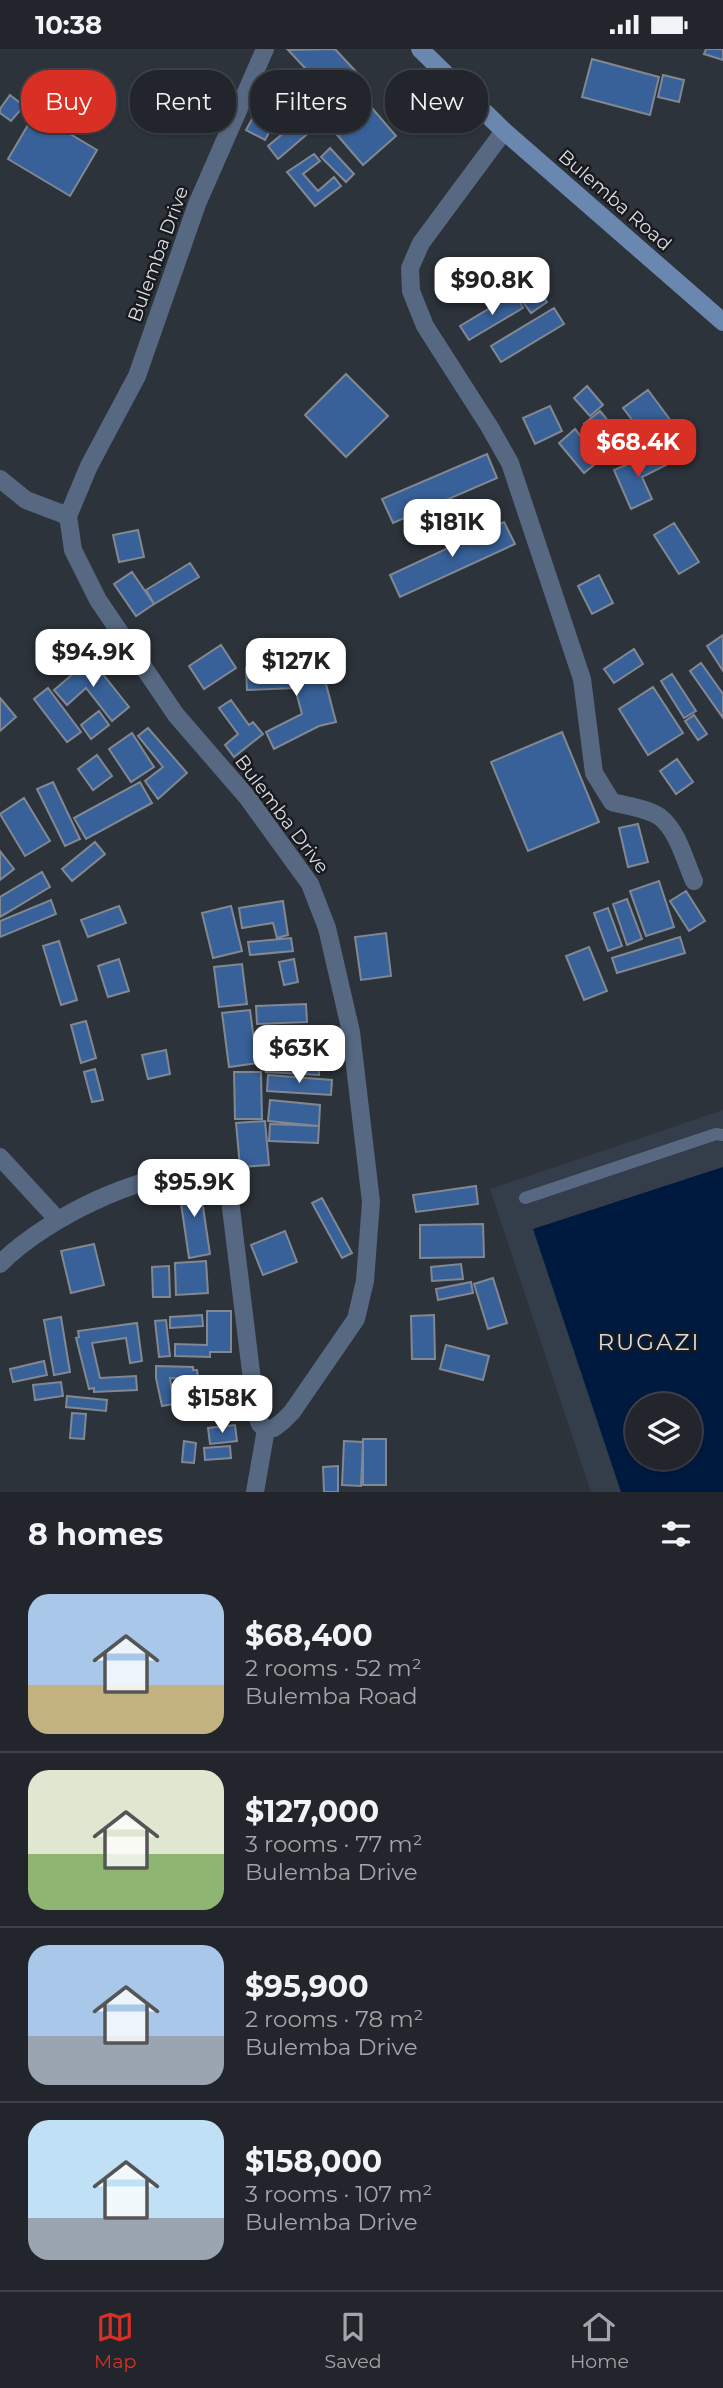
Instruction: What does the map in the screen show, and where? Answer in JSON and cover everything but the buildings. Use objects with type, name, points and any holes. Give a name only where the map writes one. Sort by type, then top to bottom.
[{"type":"main road","name":"Bulemba Road","points":[[420,49],[504,131],[723,321]]},
{"type":"street","name":"Bulemba Drive","points":[[265,49],[197,204],[137,376],[89,466],[68,516],[73,550],[98,600],[176,715],[247,797],[310,884],[327,928],[351,1032],[371,1202],[365,1281],[356,1319],[292,1412],[274,1428],[266,1429]]},
{"type":"street","points":[[504,131],[421,243],[410,268],[411,291],[425,326],[510,463],[582,679],[594,773],[612,802],[659,817],[672,832],[694,881]]},
{"type":"street","points":[[0,479],[26,500],[68,516]]},
{"type":"street","points":[[0,1157],[58,1220]]},
{"type":"street","points":[[0,1264],[14,1250],[58,1220],[100,1198],[153,1180],[201,1172],[225,1174],[256,1413],[260,1424],[266,1429],[256,1492]]},
{"type":"lane","points":[[525,1198],[716,1134],[723,1135]]},
{"type":"shaded area","points":[[723,1110],[723,1492],[591,1492],[490,1189]]},
{"type":"water","points":[[723,1167],[723,1492],[621,1492],[533,1229]]},
{"type":"district","name":"RUGAZI","points":[[649,1342]]}]
